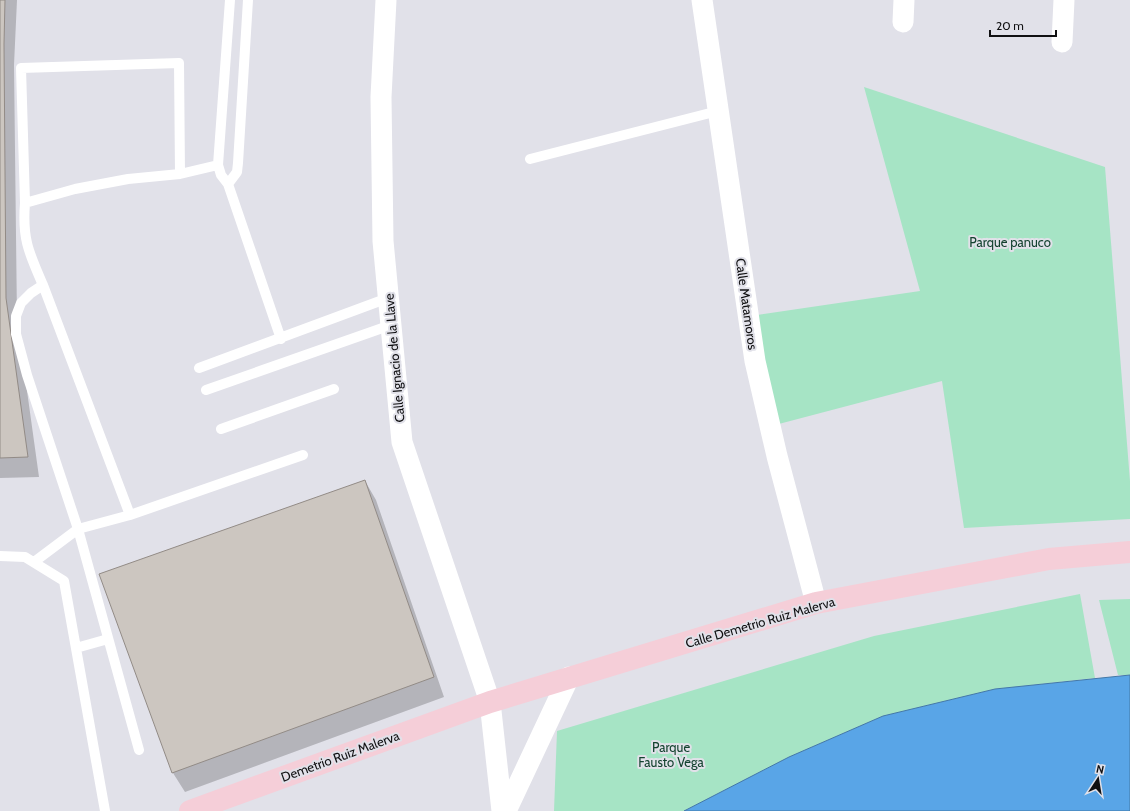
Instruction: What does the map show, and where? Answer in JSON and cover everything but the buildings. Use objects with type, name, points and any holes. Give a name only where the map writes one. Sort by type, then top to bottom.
[{"type":"main road","name":"Calle Demetrio Ruiz Malerva","points":[[490,702],[568,677],[816,603],[1049,559],[1130,552]]},
{"type":"main road","name":"Demetrio Ruiz Malerva","points":[[190,811],[490,702]]},
{"type":"street","name":"Calle Ignacio de la Llave","points":[[386,0],[381,97],[383,241],[402,442],[490,702],[502,811]]},
{"type":"street","name":"Calle Matamoros","points":[[702,0],[755,361],[777,456],[816,603]]},
{"type":"street","points":[[903,22],[904,0]]},
{"type":"street","points":[[1062,42],[1064,0]]},
{"type":"street","points":[[506,811],[568,677]]},
{"type":"lane","points":[[230,0],[218,165],[228,184],[281,338]]},
{"type":"lane","points":[[228,184],[237,172],[238,163],[248,0]]},
{"type":"lane","points":[[130,515],[43,285],[28,250],[23,224],[25,203],[21,68],[179,63],[180,174]]},
{"type":"lane","points":[[530,159],[718,111]]},
{"type":"lane","points":[[25,203],[76,189],[128,179],[180,174],[218,165]]},
{"type":"lane","points":[[43,285],[21,303],[16,316],[16,334],[27,375],[78,529],[139,750]]},
{"type":"lane","points":[[200,368],[388,298]]},
{"type":"lane","points":[[206,390],[391,325]]},
{"type":"lane","points":[[221,429],[334,389]]},
{"type":"lane","points":[[34,562],[78,529],[130,515],[303,455]]},
{"type":"lane","points":[[0,556],[25,557],[64,581],[106,811]]},
{"type":"lane","points":[[76,648],[108,639]]},
{"type":"green space","name":"Parque panuco","points":[[864,87],[1105,167],[1130,481],[1130,519],[964,528],[942,381],[775,425],[757,315],[920,291]]},
{"type":"green space","name":"Parque Fausto Vega","points":[[1080,594],[1095,678],[995,689],[883,716],[789,757],[684,811],[554,811],[557,731],[874,636]]},
{"type":"green space","points":[[1130,599],[1130,675],[1118,675],[1099,600]]},
{"type":"water","points":[[1130,675],[1130,811],[684,811],[789,757],[883,716],[995,689]]}]
